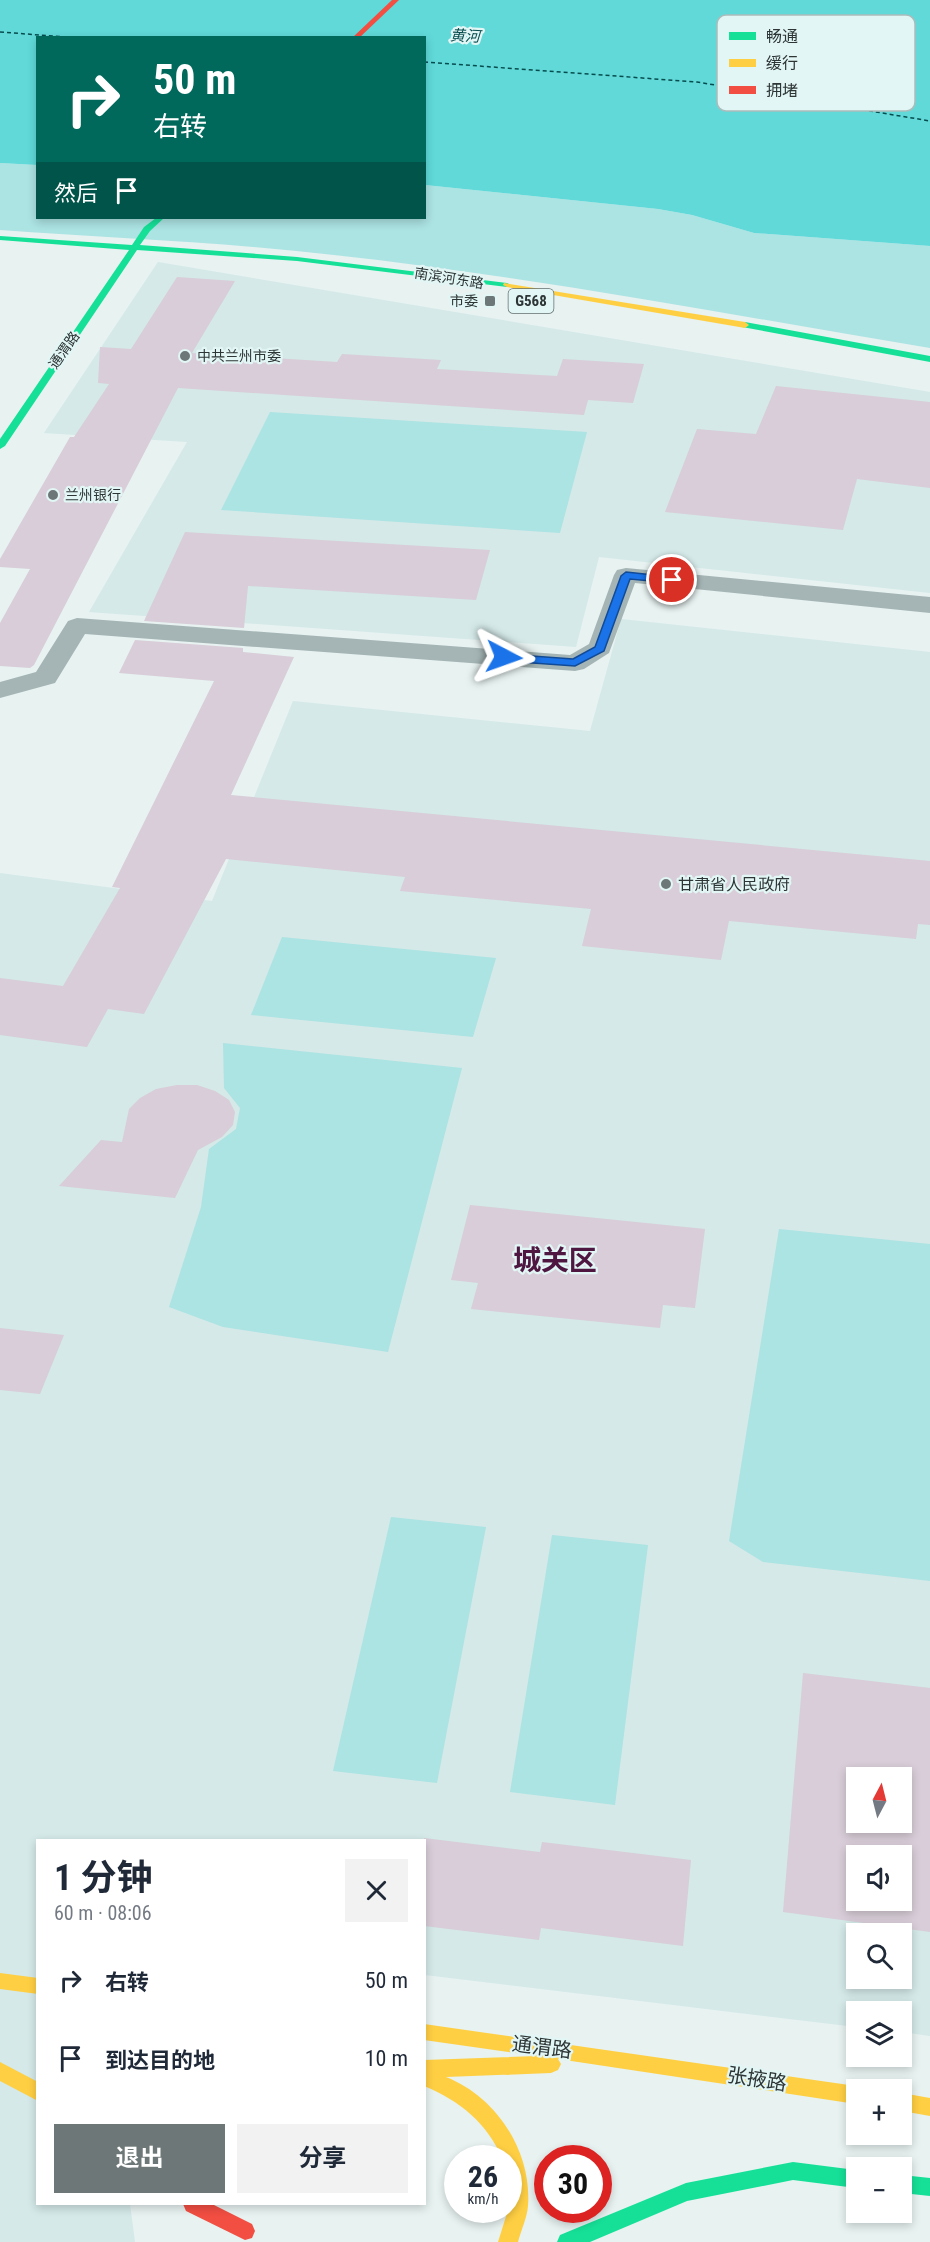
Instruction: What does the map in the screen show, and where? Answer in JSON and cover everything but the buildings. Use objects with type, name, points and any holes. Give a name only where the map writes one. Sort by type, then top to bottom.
[{"type":"main road","points":[[358,36],[396,0]]},
{"type":"main road","name":"通渭路","points":[[0,447],[147,229],[159,219]]},
{"type":"main road","name":"南滨河东路","points":[[0,238],[133,250],[584,309],[930,369]]},
{"type":"main road","name":"南滨河东路","points":[[0,247],[133,250],[311,260],[446,277],[657,310],[930,359]]},
{"type":"main road","points":[[0,1981],[36,1986]]},
{"type":"main road","name":"通渭路","points":[[426,2032],[616,2056],[658,2065]]},
{"type":"main road","points":[[426,2069],[569,2064],[658,2065]]},
{"type":"main road","name":"张掖路","points":[[658,2065],[846,2093]]},
{"type":"main road","points":[[0,2071],[36,2091]]},
{"type":"main road","points":[[426,2077],[470,2098],[498,2128],[514,2165],[519,2205],[508,2242]]},
{"type":"main road","points":[[912,2104],[930,2107]]},
{"type":"main road","points":[[567,2242],[686,2192],[793,2171],[846,2177]]},
{"type":"main road","points":[[912,2185],[930,2187]]},
{"type":"main road","points":[[195,2205],[248,2237]]},
{"type":"main road","points":[[243,2213],[248,2237]]},
{"type":"street","points":[[0,690],[46,677],[77,626],[575,663],[600,648],[626,576],[930,605]]},
{"type":"shaded area","points":[[0,163],[36,165],[36,219],[426,219],[426,185],[658,209],[692,215],[754,233],[930,246],[930,348],[633,297],[409,264],[251,247],[0,230]]},
{"type":"shaded area","points":[[158,262],[930,392],[930,593],[599,557],[576,647],[89,612],[187,442],[44,433]]},
{"type":"shaded area","points":[[270,412],[587,432],[560,533],[221,510]]},
{"type":"shaded area","points":[[621,619],[930,652],[930,2036],[912,2033],[912,2001],[846,2001],[846,2026],[426,1975],[426,1839],[36,1839],[36,2205],[130,2205],[135,2242],[0,2242],[0,873],[212,901],[293,701],[590,731]]},
{"type":"shaded area","points":[[282,937],[496,958],[473,1037],[251,1015]]},
{"type":"shaded area","points":[[223,1043],[462,1068],[388,1352],[223,1327],[169,1307],[201,1207],[209,1149],[236,1129],[240,1108],[224,1088]]},
{"type":"shaded area","points":[[779,1229],[930,1244],[930,1581],[763,1562],[729,1541]]},
{"type":"shaded area","points":[[391,1517],[486,1527],[437,1783],[333,1771]]},
{"type":"shaded area","points":[[552,1535],[648,1545],[615,1805],[510,1792]]},
{"type":"water","name":"黄河","points":[[0,0],[930,0],[930,246],[754,233],[692,215],[658,209],[426,185],[426,36],[36,36],[36,165],[0,163]]},
{"type":"ferry route","points":[[0,32],[53,36]]},
{"type":"ferry route","points":[[426,62],[717,85]]},
{"type":"ferry route","points":[[870,111],[930,121]]},
{"type":"traffic: fast","points":[[0,446],[147,229],[159,219]]},
{"type":"traffic: fast","points":[[0,238],[297,259],[507,285]]},
{"type":"traffic: fast","points":[[745,325],[930,359]]},
{"type":"traffic: fast","points":[[567,2242],[686,2192],[793,2171],[846,2178]]},
{"type":"traffic: fast","points":[[912,2185],[930,2187]]},
{"type":"traffic: slow","points":[[507,285],[745,325]]},
{"type":"traffic: slow","points":[[0,1981],[36,1986]]},
{"type":"traffic: slow","points":[[426,2032],[846,2093]]},
{"type":"traffic: slow","points":[[426,2069],[551,2064]]},
{"type":"traffic: slow","points":[[0,2071],[36,2091]]},
{"type":"traffic: slow","points":[[426,2078],[463,2096],[479,2109],[494,2125],[505,2143],[514,2162],[518,2184],[518,2206],[508,2242]]},
{"type":"traffic: slow","points":[[912,2104],[930,2107]]},
{"type":"traffic: jam","points":[[357,36],[396,0]]},
{"type":"traffic: jam","points":[[195,2205],[245,2231]]},
{"type":"place","name":"市委","points":[[490,301]]},
{"type":"place","name":"中共兰州市委","points":[[185,356]]},
{"type":"place","name":"兰州银行","points":[[53,495]]},
{"type":"place","name":"甘肃省人民政府","points":[[666,884]]},
{"type":"district","name":"城关区","points":[[555,1260]]},
{"type":"route","points":[[504,657],[575,663],[600,648],[626,576],[672,580]]}]
